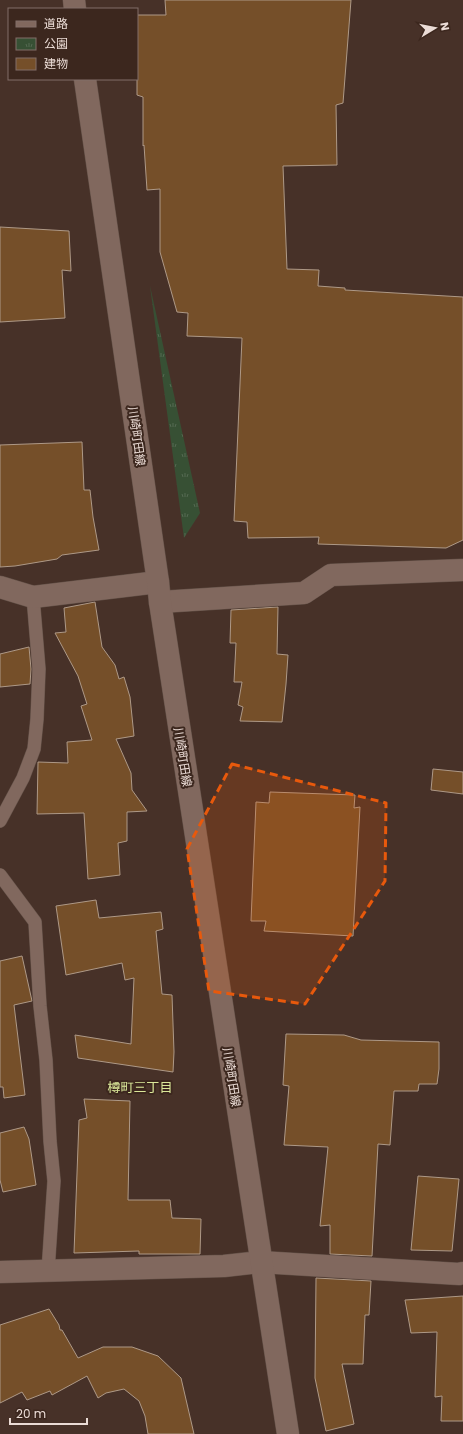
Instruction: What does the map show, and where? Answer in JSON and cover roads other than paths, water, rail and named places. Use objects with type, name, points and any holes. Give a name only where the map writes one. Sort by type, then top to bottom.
[{"type":"main road","name":"川崎町田線","points":[[85,80],[159,592],[260,1262],[288,1434]]},
{"type":"main road","points":[[0,586],[33,597],[159,592],[304,593],[331,575],[463,570]]},
{"type":"main road","points":[[0,1272],[224,1266],[260,1262],[459,1274],[463,1273]]},
{"type":"lane","points":[[0,822],[23,778],[34,749],[39,669],[33,597]]},
{"type":"lane","points":[[0,875],[36,922],[40,1006],[46,1060],[50,1141],[54,1181],[48,1271]]},
{"type":"district","name":"樽町三丁目","points":[[140,1087]]}]
